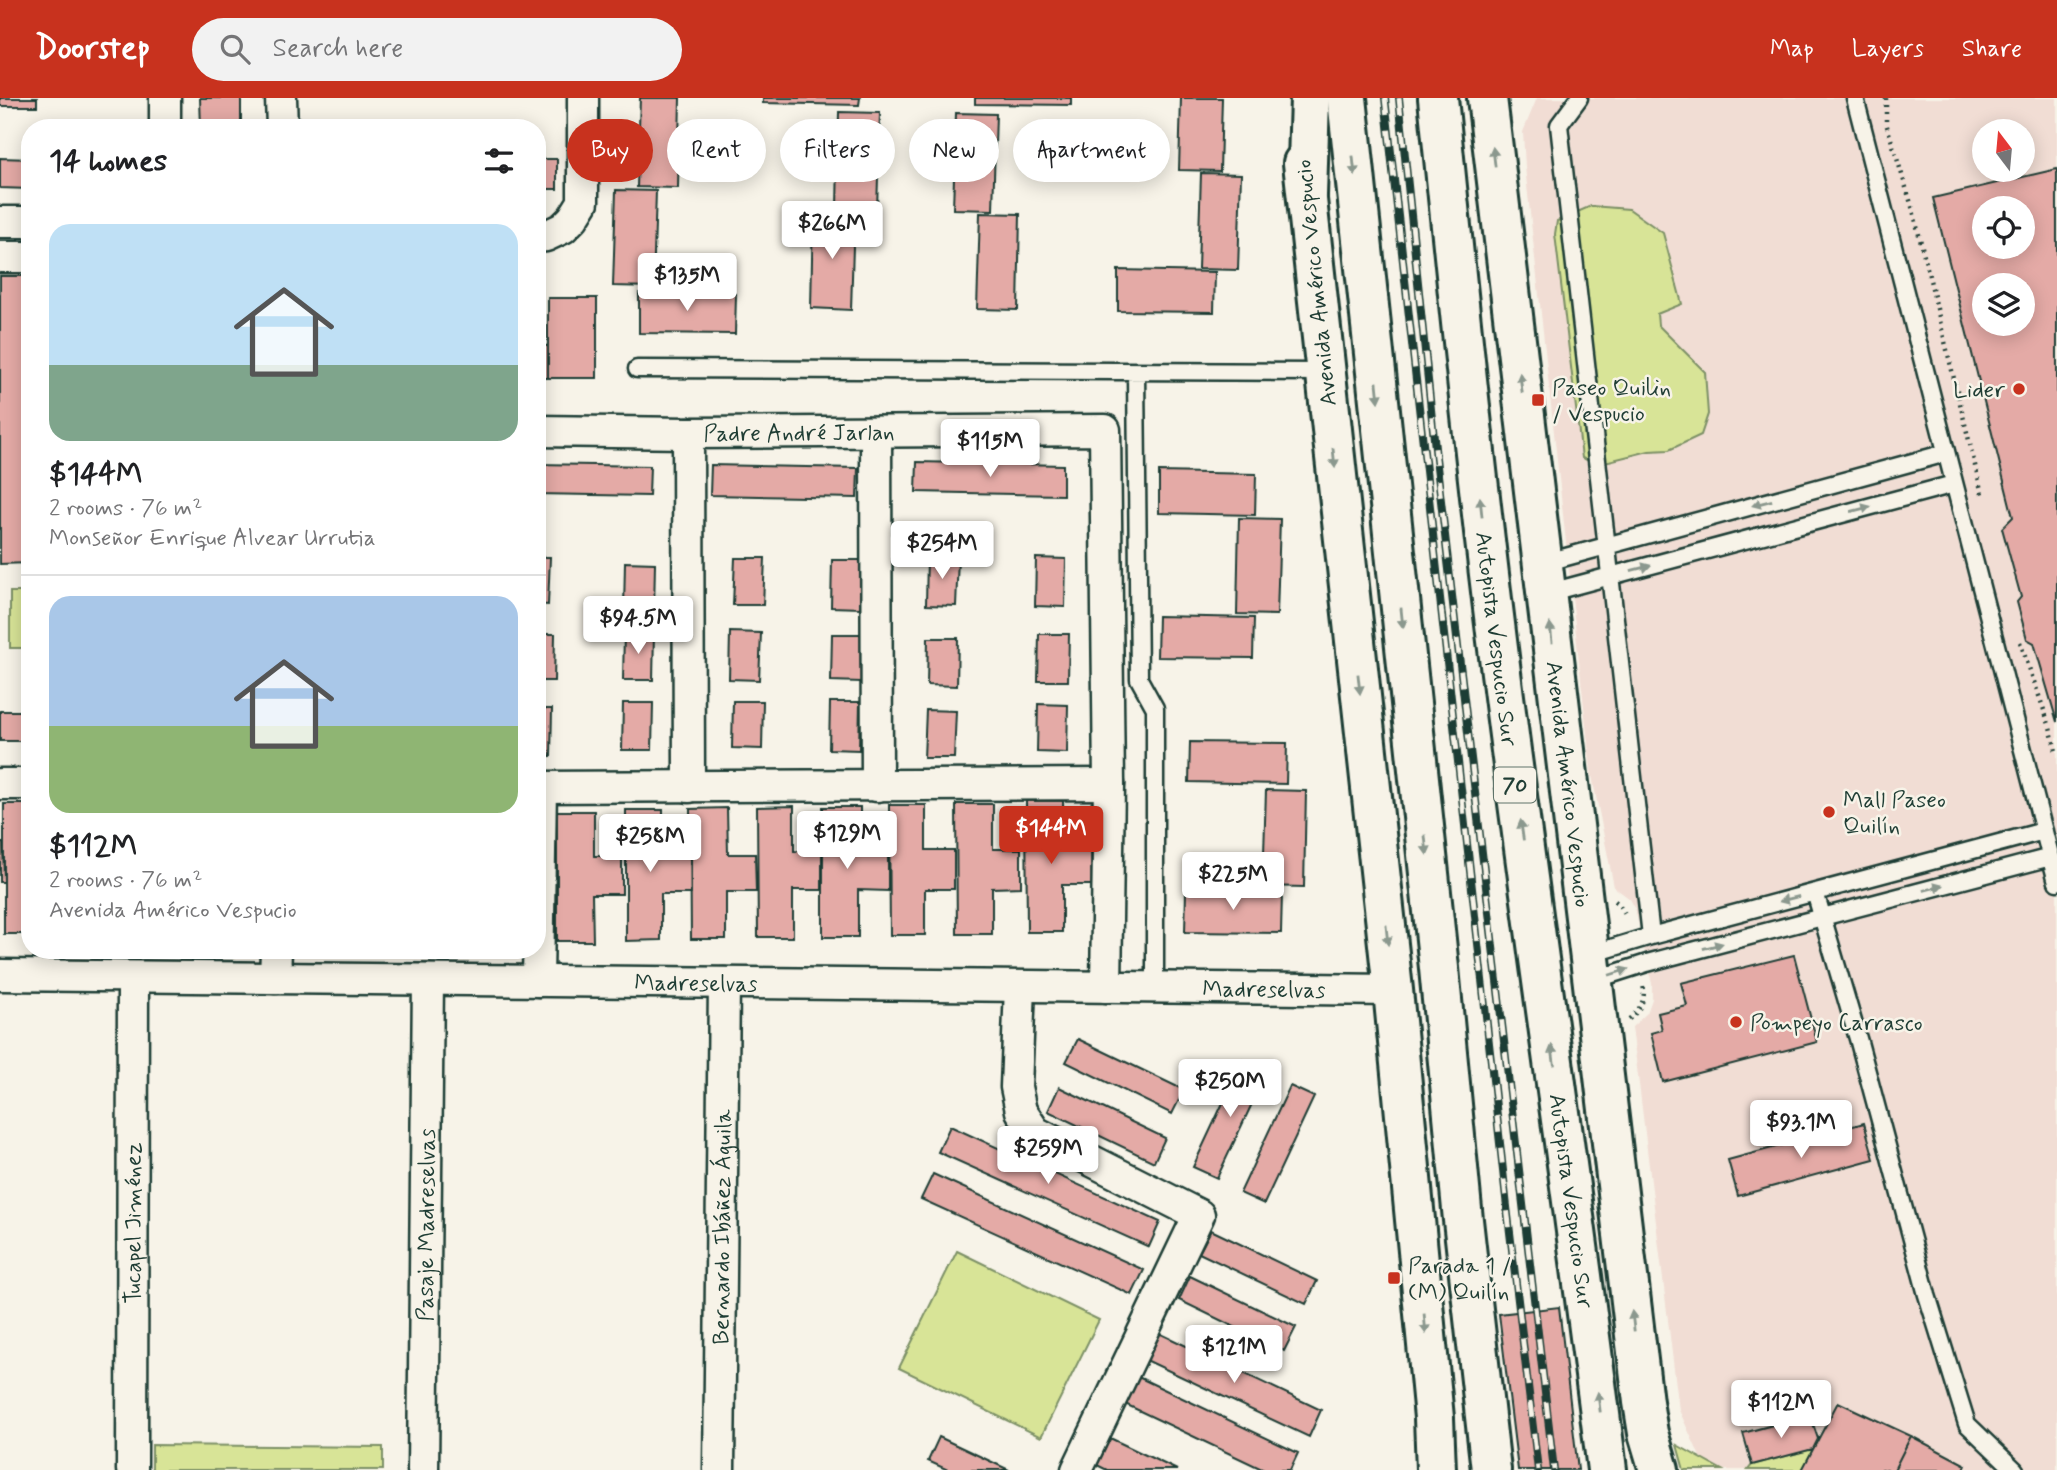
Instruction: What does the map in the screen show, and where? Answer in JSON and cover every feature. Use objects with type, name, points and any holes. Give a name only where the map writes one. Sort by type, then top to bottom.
[{"type":"main road","name":"Avenida Américo Vespucio","points":[[1295,98],[1393,990],[1434,1418],[1436,1470]]},
{"type":"main road","points":[[1307,195],[1310,98]]},
{"type":"main road","points":[[1347,98],[1491,1470]]},
{"type":"main road","name":"Autopista Vespucio Sur","points":[[1438,98],[1492,604],[1607,1470]]},
{"type":"main road","name":"Avenida Américo Vespucio","points":[[1487,98],[1643,1402],[1648,1433],[1660,1470]]},
{"type":"street","points":[[165,98],[165,119]]},
{"type":"street","points":[[281,98],[282,119]]},
{"type":"street","points":[[546,236],[563,228],[583,202],[583,98]]},
{"type":"street","points":[[0,222],[21,222]]},
{"type":"street","points":[[0,257],[21,257]]},
{"type":"street","name":"Padre André Jarlan","points":[[546,431],[688,433],[1105,430],[1109,784]]},
{"type":"street","points":[[876,432],[877,786]]},
{"type":"street","points":[[688,433],[689,787]]},
{"type":"street","points":[[0,784],[21,784]]},
{"type":"street","points":[[546,786],[1109,784],[1106,987]]},
{"type":"street","points":[[538,959],[538,981]]},
{"type":"street","name":"Madreselvas","points":[[0,975],[133,977],[275,964],[428,980],[1393,990]]},
{"type":"street","name":"Tucapel Jiménez","points":[[132,1470],[133,977]]},
{"type":"street","name":"Pasaje Madreselvas","points":[[424,1470],[428,980]]},
{"type":"street","name":"Bernardo Ibáñez Águila","points":[[719,1470],[724,983]]},
{"type":"street","points":[[1020,987],[1016,1087],[1021,1111],[1034,1132],[1199,1215],[1077,1470]]},
{"type":"lane","points":[[1579,98],[1559,125],[1651,936]]},
{"type":"lane","points":[[1855,98],[2057,882]]},
{"type":"lane","points":[[637,369],[1325,372]]},
{"type":"lane","points":[[1136,372],[1139,678],[1155,708],[1155,988]]},
{"type":"lane","points":[[1545,578],[1606,545],[1947,453]]},
{"type":"lane","points":[[1545,578],[1609,576],[1954,484]]},
{"type":"lane","points":[[1590,968],[1651,936],[2044,831]]},
{"type":"lane","points":[[1590,968],[1647,963],[2051,857]]},
{"type":"lane","points":[[1815,892],[1859,1042],[1927,1295],[1967,1424],[2015,1470]]},
{"type":"path","points":[[1886,98],[1886,123],[1913,210],[1985,507]]},
{"type":"path","points":[[2020,641],[2057,755]]},
{"type":"path","points":[[1625,1021],[1639,1009],[1644,999],[1642,979]]},
{"type":"shaded area","name":"Mall Paseo Quilín","points":[[1537,98],[2057,98],[2057,1470],[1706,1470],[1679,1410],[1632,1027],[1647,1013],[1652,999],[1652,984],[1635,908],[1630,899],[1614,887],[1591,771],[1523,132]]},
{"type":"green space","points":[[1591,206],[1629,209],[1663,233],[1682,304],[1657,314],[1658,325],[1705,372],[1708,414],[1701,435],[1669,450],[1649,451],[1597,464],[1582,458],[1555,234],[1557,221]]},
{"type":"green space","points":[[10,592],[21,592],[21,648],[10,648]]},
{"type":"green space","points":[[957,1251],[1099,1320],[1041,1437],[899,1368]]},
{"type":"green space","points":[[152,1445],[383,1447],[383,1470],[152,1470]]},
{"type":"green space","points":[[1677,1445],[1722,1470],[1684,1470]]},
{"type":"green space","points":[[1813,1449],[1803,1470],[1748,1470],[1752,1465]]},
{"type":"building","points":[[0,98],[37,98],[37,106],[0,106]]},
{"type":"building","points":[[200,98],[241,98],[241,119],[201,119]]},
{"type":"building","points":[[640,98],[680,98],[680,119],[667,119],[667,182],[678,182],[678,188],[637,187],[637,182],[653,182],[653,119],[639,119]]},
{"type":"building","points":[[763,98],[860,98],[859,105],[763,103]]},
{"type":"building","points":[[975,98],[1071,98],[1071,105],[975,104]]},
{"type":"building","points":[[1181,98],[1222,98],[1220,171],[1179,170]]},
{"type":"building","points":[[839,112],[880,113],[880,119],[839,119]]},
{"type":"building","points":[[956,113],[996,114],[996,119],[956,119]]},
{"type":"building","points":[[0,158],[21,159],[21,189],[0,188]]},
{"type":"building","points":[[546,159],[557,159],[557,189],[546,189]]},
{"type":"building","name":"Lider","points":[[2057,169],[2057,722],[2034,643],[2027,639],[2017,602],[2021,597],[2002,528],[2013,517],[1933,198],[2001,182],[2035,182],[2035,174]]},
{"type":"building","points":[[1201,173],[1241,174],[1238,270],[1198,269]]},
{"type":"building","points":[[838,182],[878,182],[877,209],[837,208]]},
{"type":"building","points":[[954,182],[994,182],[993,210],[953,209]]},
{"type":"building","points":[[616,190],[656,191],[653,287],[613,286]]},
{"type":"building","points":[[813,212],[854,214],[851,310],[811,308]]},
{"type":"building","points":[[980,213],[1020,214],[1018,310],[977,309]]},
{"type":"building","points":[[1118,270],[1215,272],[1214,312],[1118,311]]},
{"type":"building","points":[[0,276],[21,276],[21,563],[0,564]]},
{"type":"building","points":[[639,293],[736,294],[735,334],[639,333]]},
{"type":"building","points":[[548,298],[597,298],[597,378],[548,378]]},
{"type":"building","points":[[546,346],[548,346],[546,378]]},
{"type":"building","points":[[917,462],[1063,465],[1063,495],[916,492]]},
{"type":"building","points":[[546,464],[650,466],[649,496],[546,494]]},
{"type":"building","points":[[711,465],[858,468],[857,498],[710,495]]},
{"type":"building","points":[[1159,472],[1256,474],[1255,515],[1159,513]]},
{"type":"building","points":[[1239,518],[1280,519],[1277,615],[1237,614]]},
{"type":"building","points":[[546,557],[550,557],[548,605]]},
{"type":"building","points":[[927,557],[958,558],[956,606],[926,605]]},
{"type":"building","points":[[735,558],[765,558],[763,605],[733,605]]},
{"type":"building","points":[[1036,558],[1066,559],[1065,607],[1035,606]]},
{"type":"building","points":[[832,560],[862,560],[861,608],[831,607]]},
{"type":"building","points":[[625,562],[655,563],[654,611],[624,610]]},
{"type":"building","points":[[1158,616],[1254,618],[1253,658],[1157,657]]},
{"type":"building","points":[[624,632],[654,633],[653,680],[623,680]]},
{"type":"building","points":[[730,632],[761,633],[759,680],[729,679]]},
{"type":"building","points":[[546,634],[555,634],[554,681],[546,681]]},
{"type":"building","points":[[832,634],[862,634],[861,682],[831,681]]},
{"type":"building","points":[[1039,634],[1069,634],[1068,681],[1038,681]]},
{"type":"building","points":[[928,638],[958,638],[957,686],[927,685]]},
{"type":"building","points":[[733,701],[763,701],[762,749],[732,748]]},
{"type":"building","points":[[830,702],[860,702],[859,750],[829,749]]},
{"type":"building","points":[[623,703],[653,703],[652,750],[622,750]]},
{"type":"building","points":[[1038,704],[1068,705],[1067,753],[1037,752]]},
{"type":"building","points":[[546,709],[552,709],[551,756],[546,756]]},
{"type":"building","points":[[926,710],[956,711],[954,758],[924,758]]},
{"type":"building","points":[[0,711],[21,711],[21,741],[0,741]]},
{"type":"building","points":[[1190,742],[1287,743],[1286,784],[1189,782]]},
{"type":"building","points":[[1266,790],[1306,791],[1304,887],[1263,886]]},
{"type":"building","points":[[1026,801],[1063,801],[1064,847],[1091,846],[1092,885],[1062,885],[1062,932],[1027,932]]},
{"type":"building","points":[[4,804],[21,804],[21,934],[4,934]]},
{"type":"building","points":[[956,804],[993,804],[993,849],[1021,849],[1021,887],[992,888],[992,934],[957,934]]},
{"type":"building","points":[[889,805],[926,805],[926,850],[954,850],[954,889],[925,889],[925,935],[890,935]]},
{"type":"building","points":[[794,806],[794,851],[822,852],[822,890],[793,890],[793,937],[758,937],[757,807]]},
{"type":"building","points":[[823,807],[860,807],[860,852],[888,852],[888,891],[858,890],[858,937],[823,937]]},
{"type":"building","points":[[727,808],[728,854],[755,854],[756,892],[726,892],[726,939],[691,939],[690,809]]},
{"type":"building","points":[[626,810],[663,810],[663,855],[691,855],[691,894],[661,894],[661,940],[626,941]]},
{"type":"building","points":[[557,811],[594,811],[594,856],[622,856],[622,894],[592,894],[593,941],[557,941]]},
{"type":"building","points":[[0,843],[3,843],[4,882],[0,882]]},
{"type":"building","points":[[1186,891],[1282,893],[1281,933],[1185,932]]},
{"type":"building","name":"Pompeyo Carrasco","points":[[1794,955],[1817,1042],[1663,1082],[1651,1033],[1662,1030],[1658,1013],[1687,1006],[1681,983]]},
{"type":"building","points":[[1078,1039],[1184,1090],[1172,1114],[1066,1062]]},
{"type":"building","points":[[1243,1060],[1267,1072],[1217,1178],[1193,1167]]},
{"type":"building","points":[[1290,1086],[1314,1097],[1264,1204],[1240,1193]]},
{"type":"building","points":[[1059,1087],[1165,1138],[1154,1162],[1048,1111]]},
{"type":"building","points":[[1864,1123],[1874,1159],[1738,1196],[1728,1160]]},
{"type":"building","points":[[950,1126],[1160,1222],[1149,1247],[938,1152]]},
{"type":"building","points":[[933,1174],[1144,1270],[1132,1295],[921,1199]]},
{"type":"building","points":[[1211,1230],[1317,1281],[1306,1304],[1199,1253]]},
{"type":"building","points":[[1190,1276],[1296,1327],[1284,1351],[1179,1300]]},
{"type":"building","points":[[1559,1307],[1578,1470],[1518,1470],[1499,1314]]},
{"type":"building","points":[[1159,1333],[1321,1410],[1309,1437],[1146,1360]]},
{"type":"building","points":[[1136,1376],[1298,1453],[1290,1470],[1264,1470],[1123,1403]]},
{"type":"building","points":[[1838,1402],[1911,1436],[1894,1470],[1802,1470]]},
{"type":"building","points":[[1810,1415],[1818,1439],[1813,1449],[1752,1465],[1743,1433]]},
{"type":"building","points":[[1911,1436],[1966,1465],[1964,1470],[1894,1470]]},
{"type":"building","points":[[939,1437],[1009,1470],[948,1470],[928,1461]]},
{"type":"building","points":[[1110,1438],[1177,1470],[1107,1470],[1097,1465]]},
{"type":"railway","points":[[1385,98],[1538,1470]]},
{"type":"railway","points":[[1399,98],[1436,458],[1554,1470]]},
{"type":"place","name":"Lider","points":[[2019,389]]},
{"type":"place","name":"Paseo Quilin / Vespucio","points":[[1538,400]]},
{"type":"place","name":"Mall Paseo Quilín","points":[[1829,812]]},
{"type":"place","name":"Pompeyo Carrasco","points":[[1736,1022]]},
{"type":"place","name":"Parada 1 / (M) Quilín","points":[[1394,1278]]}]
